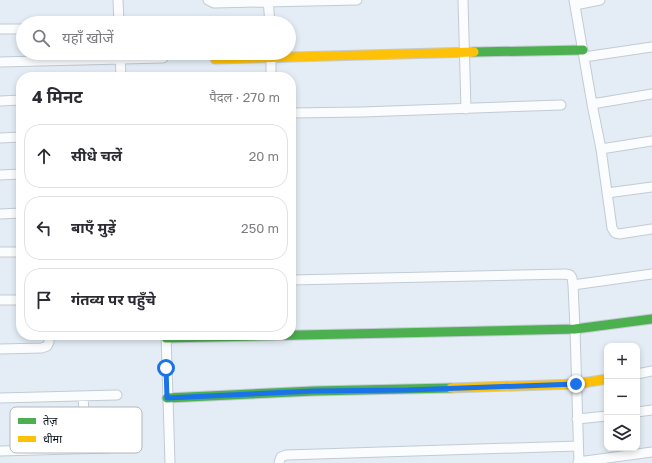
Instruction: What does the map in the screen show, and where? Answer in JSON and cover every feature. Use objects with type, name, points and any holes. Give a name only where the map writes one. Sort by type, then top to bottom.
[{"type":"street","points":[[118,0],[119,16]]},
{"type":"street","points":[[208,0],[214,3],[358,0]]},
{"type":"street","points":[[463,0],[466,109]]},
{"type":"street","points":[[600,0],[575,3],[601,149],[612,228],[615,233],[619,234],[652,229]]},
{"type":"street","points":[[268,1],[269,16]]},
{"type":"street","points":[[0,29],[16,29]]},
{"type":"street","points":[[296,55],[338,56],[464,51],[583,53],[652,47]]},
{"type":"street","points":[[0,62],[40,60]]},
{"type":"street","points":[[121,60],[121,72]]},
{"type":"street","points":[[271,60],[271,72]]},
{"type":"street","points":[[592,104],[652,94]]},
{"type":"street","points":[[0,101],[16,100]]},
{"type":"street","points":[[296,113],[561,106]]},
{"type":"street","points":[[0,138],[16,137]]},
{"type":"street","points":[[601,149],[652,141]]},
{"type":"street","points":[[0,175],[16,174]]},
{"type":"street","points":[[607,193],[652,187]]},
{"type":"street","points":[[0,214],[16,213]]},
{"type":"street","points":[[0,252],[16,252]]},
{"type":"street","points":[[573,285],[652,274]]},
{"type":"street","points":[[296,280],[570,275],[573,285],[575,329],[578,463],[652,452]]},
{"type":"street","points":[[0,300],[16,300]]},
{"type":"street","points":[[296,334],[575,329],[652,319]]},
{"type":"street","points":[[0,349],[42,348],[47,346],[49,340]]},
{"type":"street","points":[[166,340],[170,463]]},
{"type":"street","points":[[640,373],[652,371]]},
{"type":"street","points":[[167,398],[314,391],[408,390],[576,384],[604,379]]},
{"type":"street","points":[[0,398],[117,395]]},
{"type":"street","points":[[83,396],[84,407]]},
{"type":"street","points":[[640,412],[652,410]]},
{"type":"street","points":[[577,420],[604,416]]},
{"type":"street","points":[[279,463],[281,457],[286,455],[578,446]]},
{"type":"street","points":[[0,451],[10,451]]},
{"type":"traffic: fast","points":[[474,52],[583,50]]},
{"type":"traffic: fast","points":[[296,335],[575,329],[652,319]]},
{"type":"traffic: fast","points":[[167,398],[314,391],[451,388]]},
{"type":"traffic: slow","points":[[296,57],[474,52]]},
{"type":"traffic: slow","points":[[451,388],[576,384],[604,379]]},
{"type":"route","points":[[166,368],[167,398],[314,391],[408,390],[576,384]]}]
